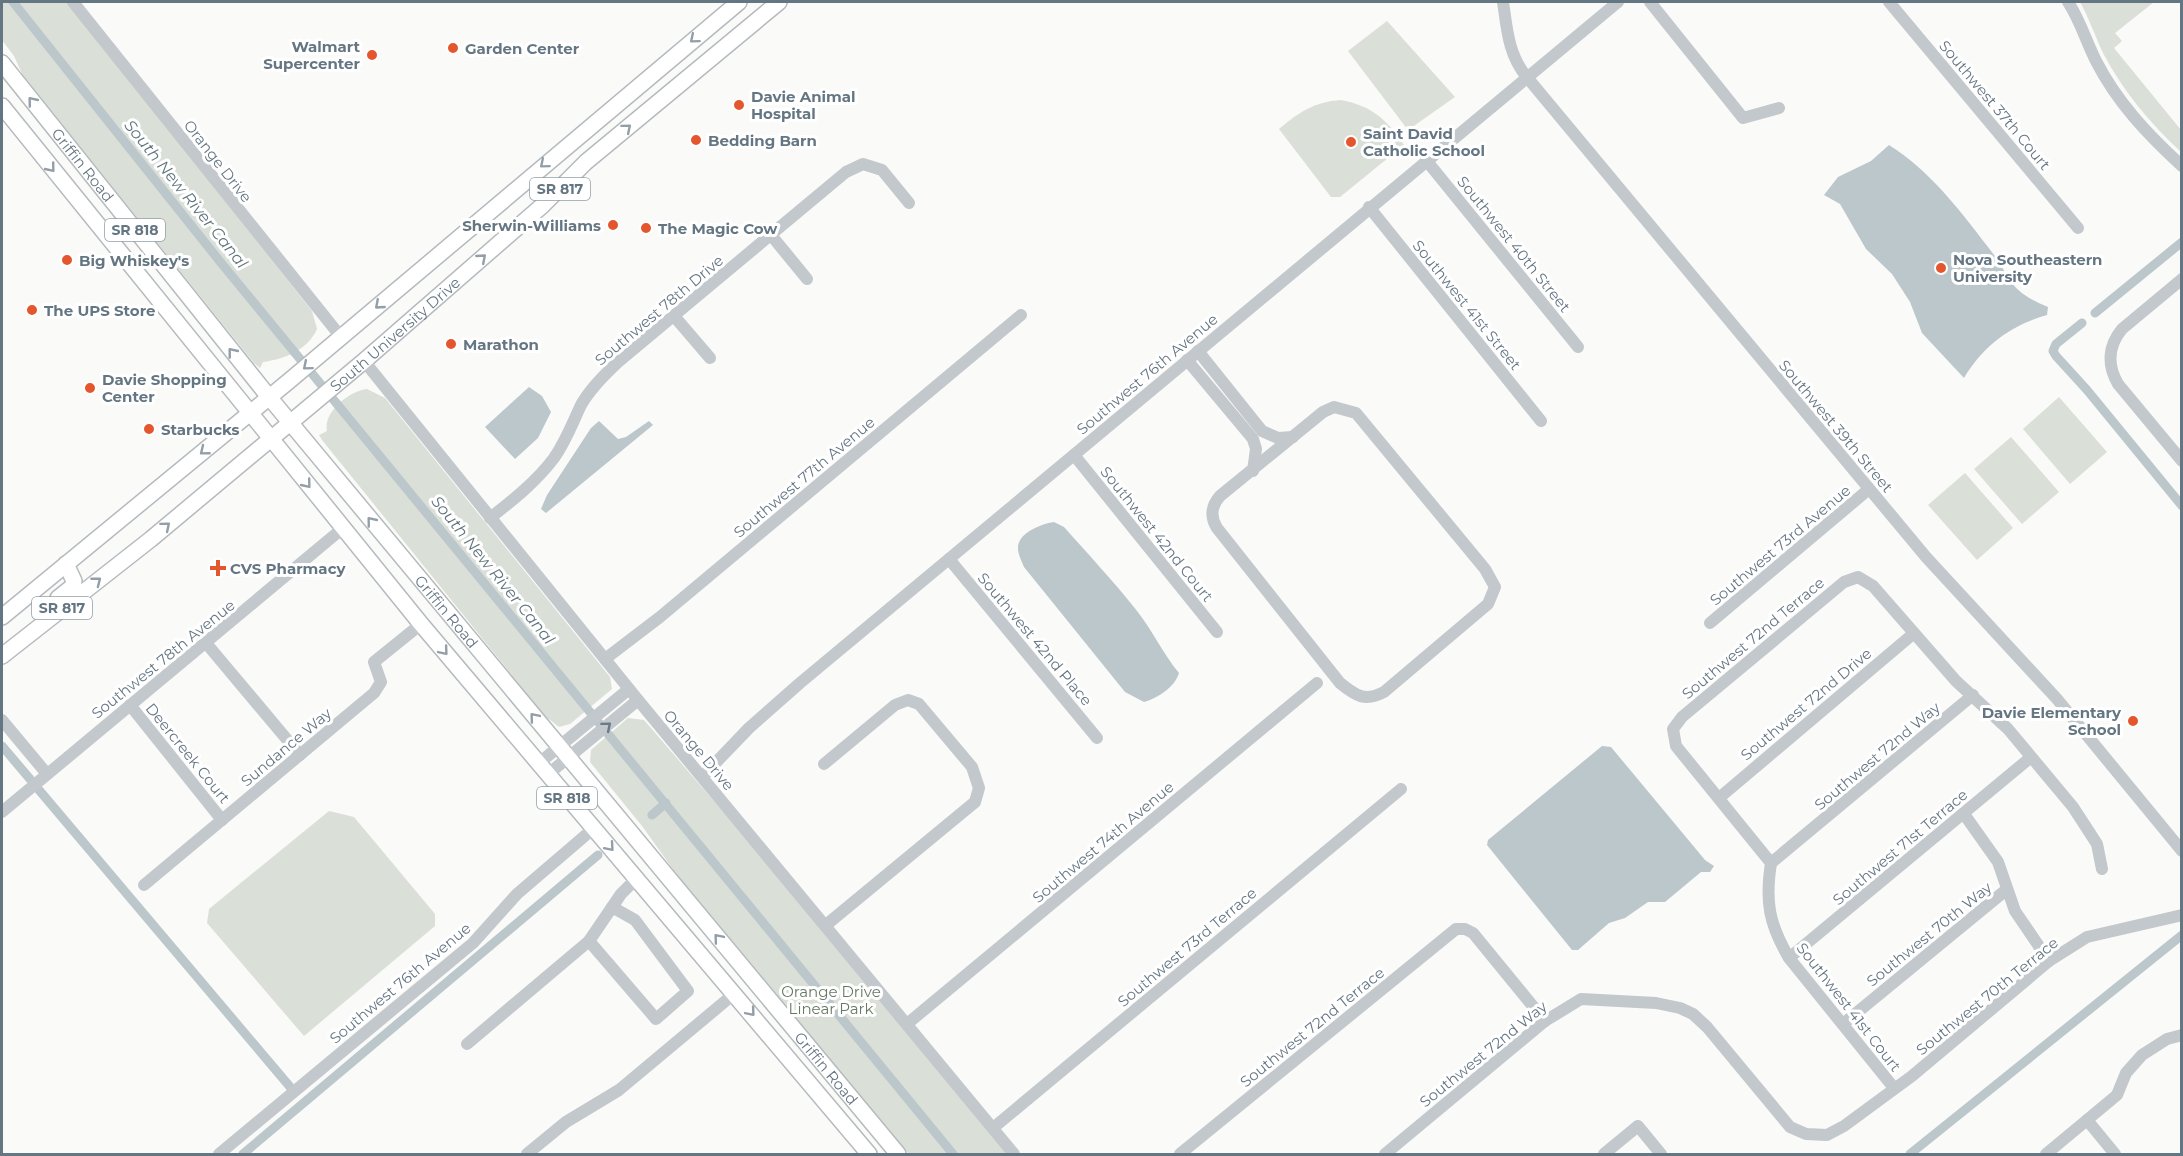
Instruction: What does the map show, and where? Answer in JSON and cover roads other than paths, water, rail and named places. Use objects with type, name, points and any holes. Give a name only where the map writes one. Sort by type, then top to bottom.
[{"type":"main road","name":"SR 817","points":[[2,617],[324,352],[739,2]]},
{"type":"main road","name":"South University Drive","points":[[2,656],[151,539],[343,379],[543,205],[586,162],[779,2]]},
{"type":"main road","name":"Griffin Road","points":[[2,63],[289,422],[898,1155]]},
{"type":"main road","name":"Griffin Road","points":[[2,106],[421,624],[735,993],[869,1155]]},
{"type":"main road","points":[[2,643],[73,586],[74,578],[66,564]]},
{"type":"main road","points":[[715,970],[733,973],[744,969]]},
{"type":"main road","points":[[735,993],[748,991],[769,999]]},
{"type":"street","name":"Orange Drive","points":[[73,2],[341,337]]},
{"type":"street","name":"Southwest 39th Street","points":[[1503,2],[1508,41],[1516,64],[1869,489],[1926,556],[2057,699],[2181,851]]},
{"type":"street","name":"Southwest 76th Avenue","points":[[702,777],[749,728],[800,683],[1526,76],[1618,2]]},
{"type":"street","points":[[1650,2],[1743,118],[1779,108]]},
{"type":"street","name":"Southwest 37th Court","points":[[1889,2],[2078,228]]},
{"type":"street","points":[[2068,2],[2095,58],[2120,100],[2152,138],[2181,166]]},
{"type":"street","name":"Southwest 40th Street","points":[[1426,160],[1578,347]]},
{"type":"street","name":"Southwest 78th Drive","points":[[490,518],[533,483],[554,459],[571,433],[581,405],[596,384],[846,172],[863,164],[882,170],[909,203]]},
{"type":"street","name":"Southwest 41st Street","points":[[1369,207],[1541,421]]},
{"type":"street","points":[[771,235],[807,279]]},
{"type":"street","points":[[2181,279],[2122,329],[2114,339],[2110,356],[2118,384],[2181,461]]},
{"type":"street","name":"Southwest 77th Avenue","points":[[605,659],[660,617],[1021,315]]},
{"type":"street","points":[[674,316],[710,358]]},
{"type":"street","points":[[1198,351],[1262,431],[1278,438],[1293,437]]},
{"type":"street","points":[[1187,360],[1253,439],[1256,449],[1253,471]]},
{"type":"street","name":"Orange Drive","points":[[364,361],[638,700],[1014,1155]]},
{"type":"street","points":[[1340,407],[1356,413],[1485,569],[1493,581],[1494,591],[1488,604],[1384,692],[1374,698],[1360,698],[1341,683],[1214,522],[1212,517],[1215,502],[1253,471],[1327,410],[1340,407]]},
{"type":"street","name":"Southwest 42nd Court","points":[[1074,455],[1217,632]]},
{"type":"street","name":"Southwest 73rd Avenue","points":[[1710,623],[1869,489]]},
{"type":"street","name":"Southwest 78th Avenue","points":[[2,812],[343,528]]},
{"type":"street","name":"Southwest 42nd Place","points":[[949,559],[1097,738]]},
{"type":"street","name":"Southwest 72nd Terrace","points":[[1719,798],[1676,746],[1673,729],[1682,717],[1844,582],[1858,577],[1873,586],[1913,634]]},
{"type":"street","name":"Sundance Way","points":[[144,885],[379,689],[381,682],[374,662],[421,624]]},
{"type":"street","points":[[1913,634],[2008,729],[2086,826],[2097,844],[2102,868]]},
{"type":"street","name":"Southwest 72nd Drive","points":[[1719,798],[1913,634]]},
{"type":"street","points":[[206,643],[300,755]]},
{"type":"street","name":"Southwest 74th Avenue","points":[[907,1024],[1317,683]]},
{"type":"street","points":[[543,770],[563,753],[580,730],[629,689]]},
{"type":"street","name":"Southwest 72nd Way","points":[[1771,863],[1973,695]]},
{"type":"street","points":[[563,753],[589,741],[638,700]]},
{"type":"street","points":[[824,764],[895,705],[908,700],[919,705],[972,767],[979,788],[975,802],[826,925]]},
{"type":"street","name":"Deercreek Court","points":[[130,705],[222,820]]},
{"type":"street","points":[[2,720],[46,774]]},
{"type":"street","name":"Southwest 71st Terrace","points":[[1790,958],[2030,758]]},
{"type":"street","name":"Southwest 73rd Terrace","points":[[993,1128],[1401,789]]},
{"type":"street","points":[[1719,798],[1771,863]]},
{"type":"street","points":[[1964,814],[1998,862],[2015,911],[2049,961]]},
{"type":"street","name":"Southwest 76th Avenue","points":[[219,1155],[472,944],[518,894],[594,828]]},
{"type":"street","name":"Southwest 41st Court","points":[[1771,863],[1768,886],[1769,912],[1777,937],[1790,958],[1894,1088]]},
{"type":"street","points":[[467,1044],[590,940],[621,894],[637,878]]},
{"type":"street","name":"Southwest 70th Way","points":[[1843,1024],[2006,890]]},
{"type":"street","points":[[590,940],[656,1019],[688,991],[688,987],[635,920],[612,908]]},
{"type":"street","name":"Southwest 70th Terrace","points":[[1827,1135],[1844,1126],[1894,1088],[2049,961],[2087,937],[2181,915]]},
{"type":"street","name":"Southwest 72nd Terrace","points":[[1180,1155],[1456,929],[1465,929],[1473,933],[1545,1021]]},
{"type":"street","points":[[527,1155],[566,1122],[619,1090],[735,993]]},
{"type":"street","name":"Southwest 72nd Way","points":[[1385,1155],[1545,1021],[1581,999],[1646,1003],[1680,1008],[1693,1014],[1707,1027],[1790,1127],[1806,1134],[1827,1135]]},
{"type":"street","points":[[2046,1155],[2117,1095],[2126,1072],[2142,1055],[2167,1039],[2181,1035]]},
{"type":"street","points":[[2088,1120],[2115,1155]]},
{"type":"street","points":[[1604,1155],[1638,1126],[1661,1155]]},
{"type":"waterway","name":"South New River Canal","points":[[13,2],[222,264],[953,1154]]},
{"type":"waterway","points":[[2095,313],[2182,242]]},
{"type":"waterway","points":[[2082,323],[2056,344],[2053,351],[2182,506]]},
{"type":"waterway","points":[[2,746],[30,779]]},
{"type":"waterway","points":[[39,790],[291,1088]]},
{"type":"waterway","points":[[652,815],[666,803]]},
{"type":"waterway","points":[[243,1154],[598,855]]},
{"type":"waterway","points":[[1910,1154],[2182,935]]},
{"type":"place","name":"Garden Center","points":[[453,48]]},
{"type":"place","name":"Walmart Supercenter","points":[[372,55]]},
{"type":"place","name":"Davie Animal Hospital","points":[[739,105]]},
{"type":"place","name":"Bedding Barn","points":[[696,140]]},
{"type":"place","name":"Saint David Catholic School","points":[[1351,142]]},
{"type":"place","name":"Sherwin-Williams","points":[[613,225]]},
{"type":"place","name":"The Magic Cow","points":[[646,228]]},
{"type":"place","name":"Big Whiskey's","points":[[67,260]]},
{"type":"place","name":"Nova Southeastern University","points":[[1941,268]]},
{"type":"place","name":"The UPS Store","points":[[32,310]]},
{"type":"place","name":"Marathon","points":[[451,344]]},
{"type":"place","name":"Davie Shopping Center","points":[[90,388]]},
{"type":"place","name":"Starbucks","points":[[149,429]]},
{"type":"place","name":"CVS Pharmacy","points":[[218,568]]},
{"type":"place","name":"Davie Elementary School","points":[[2133,721]]},
{"type":"park label","name":"Orange Drive Linear Park","points":[[831,1000]]}]
